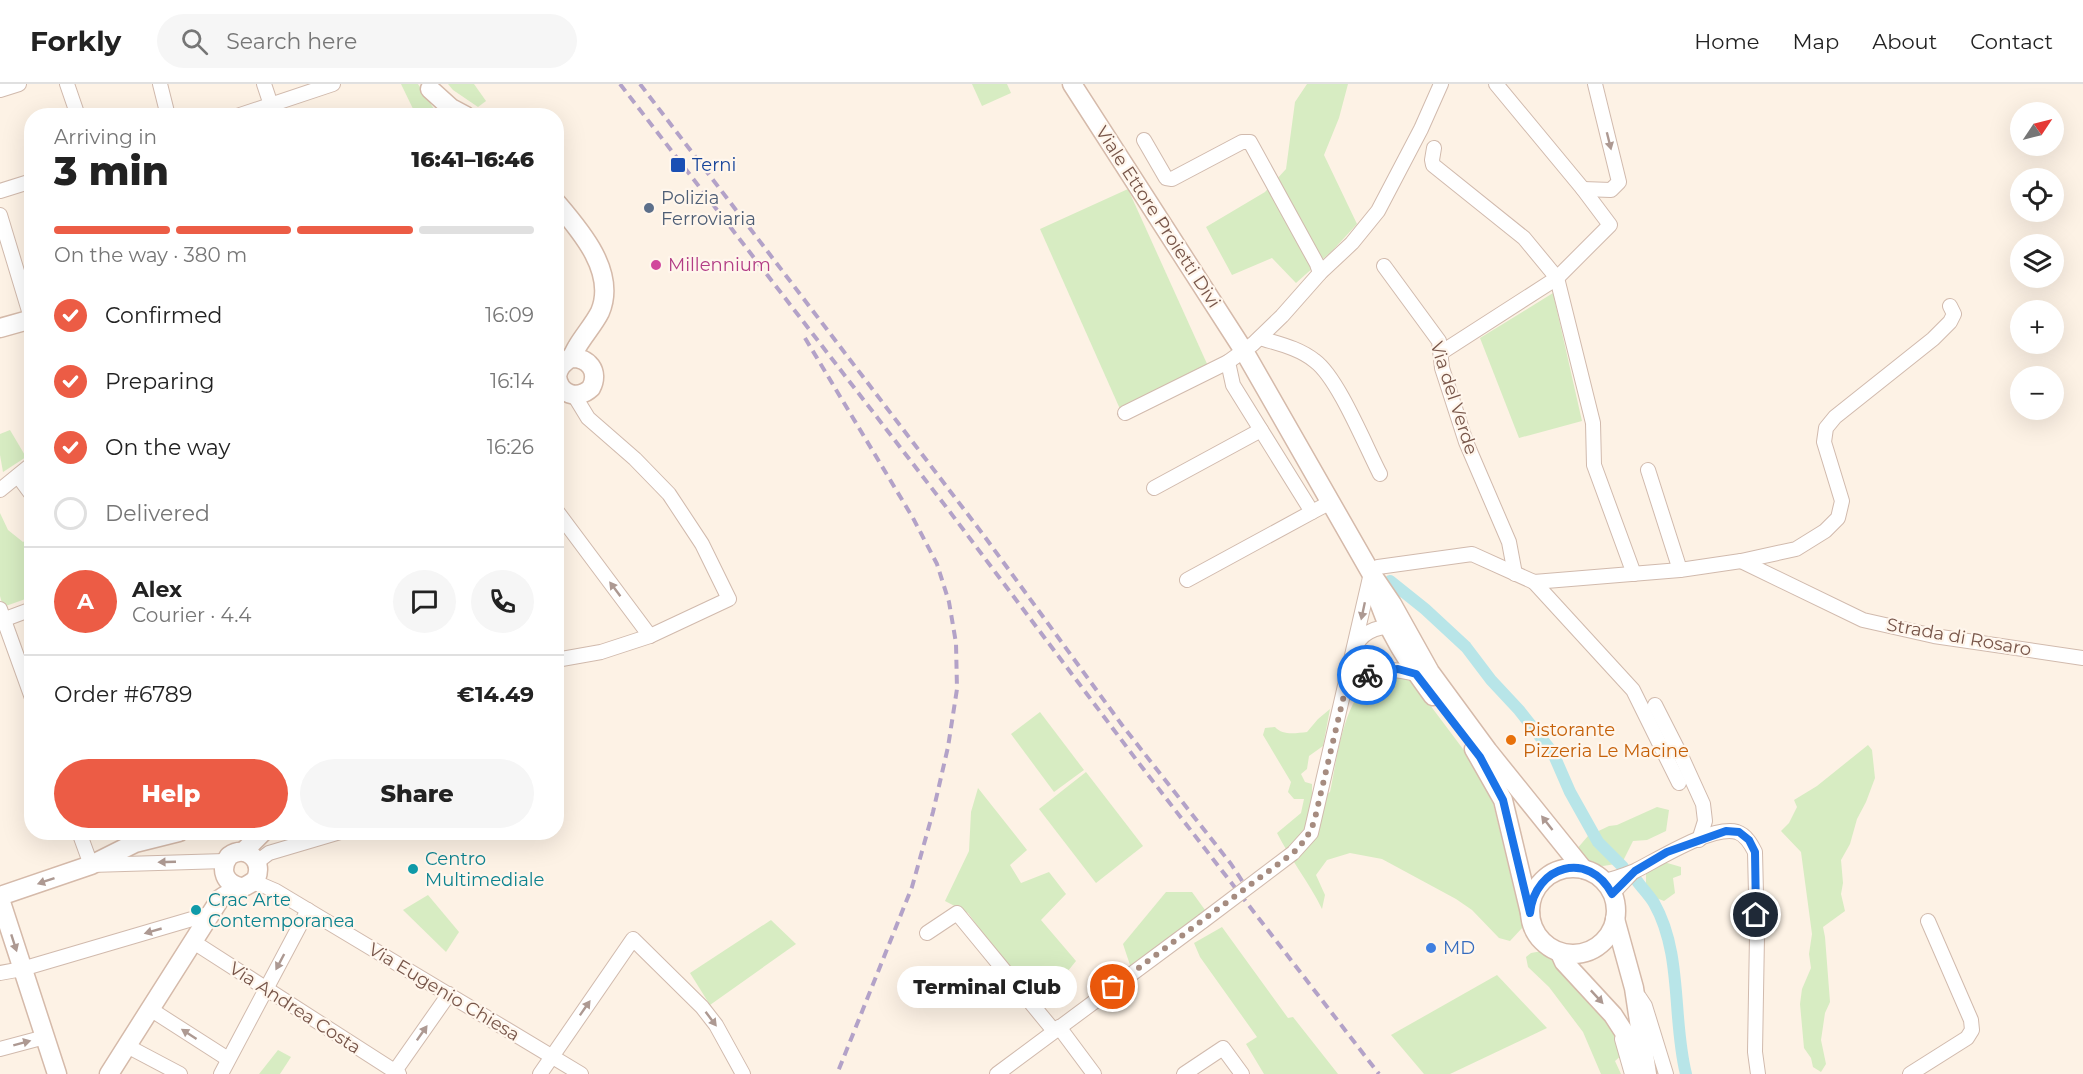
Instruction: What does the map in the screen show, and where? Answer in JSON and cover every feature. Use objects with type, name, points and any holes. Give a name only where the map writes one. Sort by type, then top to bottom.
[{"type":"main road","name":"Viale Ettore Proietti Divi","points":[[1072,84],[1244,351],[1371,573]]},
{"type":"main road","points":[[428,87],[442,108]]},
{"type":"main road","points":[[428,87],[451,108]]},
{"type":"main road","points":[[564,211],[595,256],[603,275],[604,293],[594,319],[588,349],[594,374],[593,384],[588,391],[564,390]]},
{"type":"main road","points":[[564,363],[570,358],[594,319]]},
{"type":"main road","points":[[0,328],[24,322]]},
{"type":"main road","points":[[570,358],[578,358],[590,364]]},
{"type":"main road","points":[[1371,573],[1381,609],[1395,643],[1488,751],[1583,869]]},
{"type":"main road","points":[[1371,573],[1392,604],[1423,673],[1480,757],[1499,791],[1531,923],[1540,939],[1560,952],[1574,955],[1588,952],[1601,944],[1610,933],[1615,919]]},
{"type":"main road","points":[[57,1074],[0,897],[91,865],[135,843],[147,840]]},
{"type":"main road","points":[[109,1074],[214,907],[251,868],[260,840]]},
{"type":"main road","points":[[214,907],[225,867],[233,853],[251,868]]},
{"type":"main road","points":[[225,867],[230,883],[251,868]]},
{"type":"main road","points":[[1530,913],[1531,900],[1536,888],[1545,878],[1557,871],[1570,868],[1583,869],[1594,874],[1608,887],[1615,902],[1615,919],[1634,988],[1642,1072]]},
{"type":"main road","points":[[1560,952],[1564,962],[1613,1015],[1642,1072]]},
{"type":"street","points":[[0,90],[19,84]]},
{"type":"street","points":[[67,84],[75,108]]},
{"type":"street","points":[[264,84],[273,108]]},
{"type":"street","points":[[279,108],[333,84]]},
{"type":"street","points":[[1125,413],[1228,362],[1244,351],[1260,338],[1320,273],[1352,243],[1378,211],[1416,139],[1441,84]]},
{"type":"street","points":[[1442,352],[1557,278],[1610,225],[1496,84]]},
{"type":"street","points":[[1583,189],[1611,190],[1619,182],[1595,84]]},
{"type":"street","points":[[161,90],[166,108]]},
{"type":"street","points":[[1144,140],[1166,178],[1172,179],[1242,142],[1250,142],[1320,273]]},
{"type":"street","points":[[1434,148],[1433,165],[1524,238],[1557,278],[1593,423],[1594,465],[1634,574]]},
{"type":"street","points":[[0,191],[24,184]]},
{"type":"street","points":[[0,215],[24,296]]},
{"type":"street","name":"Via del Verde","points":[[1384,266],[1439,341],[1442,368],[1466,442],[1509,542],[1515,574]]},
{"type":"street","points":[[1534,582],[1680,570],[1741,561],[1796,549],[1825,531],[1838,518],[1842,501],[1824,442],[1826,428],[1835,417],[1945,327],[1954,314],[1950,306]]},
{"type":"street","points":[[1260,338],[1303,353],[1317,362],[1331,376],[1380,474]]},
{"type":"street","points":[[1228,362],[1233,385],[1312,512]]},
{"type":"street","points":[[564,392],[588,418],[635,459],[669,494],[702,544],[729,599],[650,636],[601,652],[564,659]]},
{"type":"street","points":[[1154,488],[1261,430]]},
{"type":"street","points":[[1648,470],[1680,570]]},
{"type":"street","points":[[0,490],[24,471]]},
{"type":"street","points":[[18,476],[24,484]]},
{"type":"street","points":[[1187,580],[1331,502]]},
{"type":"street","points":[[564,521],[650,636]]},
{"type":"street","points":[[997,1074],[1293,853],[1311,833],[1371,573],[1378,567],[1472,554],[1534,582],[1633,690],[1679,783]]},
{"type":"street","name":"Strada di Rosaro","points":[[1741,561],[1863,620],[1934,636],[2082,660]]},
{"type":"street","points":[[24,611],[1,617],[24,677]]},
{"type":"street","points":[[1354,648],[1360,637],[1373,630],[1389,628]]},
{"type":"street","points":[[1344,695],[1358,679],[1376,671],[1398,669],[1423,673]]},
{"type":"street","points":[[1655,705],[1703,804],[1705,821],[1699,840]]},
{"type":"street","points":[[1608,887],[1667,852],[1699,840],[1726,831],[1739,832],[1749,840],[1755,852],[1757,936],[1755,1052],[1758,1074]]},
{"type":"street","points":[[83,840],[91,865],[225,867]]},
{"type":"street","points":[[251,868],[269,854],[314,840]]},
{"type":"street","name":"Via Eugenio Chiesa","points":[[251,868],[261,885],[276,891],[581,1074]]},
{"type":"street","points":[[0,973],[22,969],[214,907]]},
{"type":"street","points":[[221,1074],[308,910]]},
{"type":"street","points":[[927,933],[957,913],[1094,1074]]},
{"type":"street","points":[[1910,1074],[1967,1038],[1972,1030],[1971,1020],[1928,921]]},
{"type":"street","points":[[540,1074],[633,939],[702,1007],[716,1025],[743,1074]]},
{"type":"street","name":"Via Andrea Costa","points":[[192,941],[397,1073]]},
{"type":"street","points":[[1634,988],[1645,1006],[1666,1074]]},
{"type":"street","points":[[397,1073],[449,994]]},
{"type":"street","points":[[150,1009],[228,1059]]},
{"type":"street","points":[[0,1049],[45,1037]]},
{"type":"street","points":[[127,1046],[180,1074]]},
{"type":"street","points":[[1184,1074],[1223,1048],[1242,1074]]},
{"type":"green space","points":[[401,84],[418,84],[433,108],[413,108]]},
{"type":"green space","points":[[448,84],[474,84],[486,101],[478,107]]},
{"type":"green space","points":[[972,84],[1007,84],[1011,93],[982,106]]},
{"type":"green space","points":[[1307,84],[1348,84],[1339,118],[1324,155],[1357,224],[1333,250],[1296,283],[1272,258],[1232,275],[1206,227],[1265,192],[1286,169],[1295,102]]},
{"type":"green space","points":[[1128,189],[1208,366],[1120,409],[1040,229]]},
{"type":"green space","points":[[1553,293],[1582,421],[1519,438],[1480,338]]},
{"type":"green space","points":[[10,430],[24,454],[24,458],[3,472],[0,455],[0,434]]},
{"type":"green space","points":[[0,513],[8,530],[24,541],[24,600],[3,607],[0,596]]},
{"type":"green space","points":[[1394,675],[1410,681],[1421,693],[1466,753],[1493,803],[1523,927],[1510,941],[1499,938],[1472,910],[1456,899],[1382,859],[1350,853],[1327,860],[1316,875],[1325,895],[1322,909],[1277,833],[1301,813],[1304,799],[1294,799],[1288,792],[1291,782],[1263,735],[1265,728],[1275,727],[1282,732],[1290,733],[1307,732],[1330,709],[1323,746],[1309,756],[1307,769],[1301,774],[1305,782],[1312,784],[1312,805],[1330,792],[1344,727],[1358,696],[1368,684],[1380,677]]},
{"type":"green space","points":[[1040,712],[1084,770],[1054,792],[1011,734]]},
{"type":"green space","points":[[1868,745],[1872,750],[1875,778],[1857,819],[1850,844],[1841,860],[1843,883],[1841,894],[1845,911],[1823,927],[1830,1002],[1825,1013],[1821,1040],[1826,1064],[1821,1072],[1813,1067],[1811,1058],[1804,1048],[1800,1004],[1802,989],[1811,968],[1809,954],[1812,934],[1801,852],[1781,831],[1789,823],[1797,807],[1794,800],[1817,786]]},
{"type":"green space","points":[[1086,772],[1143,846],[1096,883],[1039,809]]},
{"type":"green space","points":[[978,788],[1027,850],[1010,865],[1021,883],[1049,872],[1066,894],[1041,920],[1076,961],[1055,987],[1029,996],[968,913],[945,901],[969,851],[971,812]]},
{"type":"green space","points":[[1657,807],[1669,810],[1666,831],[1647,840],[1633,841],[1622,863],[1603,866],[1584,863],[1576,850],[1588,836]]},
{"type":"green space","points":[[1664,862],[1681,867],[1681,875],[1673,878],[1675,893],[1664,901],[1646,894],[1646,873]]},
{"type":"green space","points":[[1166,892],[1192,892],[1205,910],[1131,968],[1123,944]]},
{"type":"green space","points":[[428,895],[459,932],[446,952],[403,910]]},
{"type":"green space","points":[[771,920],[796,944],[710,1005],[690,973]]},
{"type":"green space","points":[[1222,927],[1288,1018],[1293,1017],[1338,1074],[1264,1074],[1246,1044],[1257,1037],[1200,957],[1194,943]]},
{"type":"green space","points":[[1542,951],[1567,969],[1579,982],[1610,1026],[1623,1054],[1615,1061],[1621,1074],[1601,1074],[1583,1032],[1549,987],[1528,967],[1526,957],[1531,953]]},
{"type":"green space","points":[[1497,975],[1547,1028],[1450,1074],[1424,1074],[1391,1035]]},
{"type":"green space","points":[[278,1050],[291,1057],[280,1074],[259,1074]]},
{"type":"waterway","points":[[1390,581],[1425,609],[1466,647],[1491,680],[1519,710],[1553,753],[1570,792],[1598,842],[1623,867]]},
{"type":"waterway","points":[[1637,881],[1654,903],[1669,944],[1686,1074]]},
{"type":"railway","points":[[620,84],[1379,1074]]},
{"type":"railway","points":[[640,84],[982,533],[1122,725],[1231,864],[1252,896]]},
{"type":"railway","points":[[805,338],[913,518],[937,564],[949,602],[956,643],[957,689],[948,747],[933,812],[912,887],[837,1074]]},
{"type":"way so far","points":[[1113,987],[1293,853],[1304,842],[1311,833],[1344,695],[1358,679],[1367,675]]},
{"type":"place","name":"Terni","points":[[678,165]]},
{"type":"place","name":"Polizia Ferroviaria","points":[[649,208]]},
{"type":"place","name":"Millennium","points":[[656,265]]},
{"type":"place","name":"Ristorante Pizzeria Le Macine","points":[[1511,740]]},
{"type":"place","name":"Centro Multimediale","points":[[413,869]]},
{"type":"place","name":"Crac Arte Contemporanea","points":[[196,910]]},
{"type":"place","name":"MD","points":[[1431,948]]},
{"type":"place","name":"Terminal Club","points":[[1113,987]]},
{"type":"route","points":[[1367,675],[1376,671],[1398,669],[1416,674],[1480,757],[1503,800],[1530,913],[1531,900],[1536,888],[1545,878],[1557,871],[1570,868],[1583,869],[1604,881],[1612,894],[1635,871],[1667,852],[1726,831],[1739,832],[1749,840],[1755,852],[1756,915]]}]
